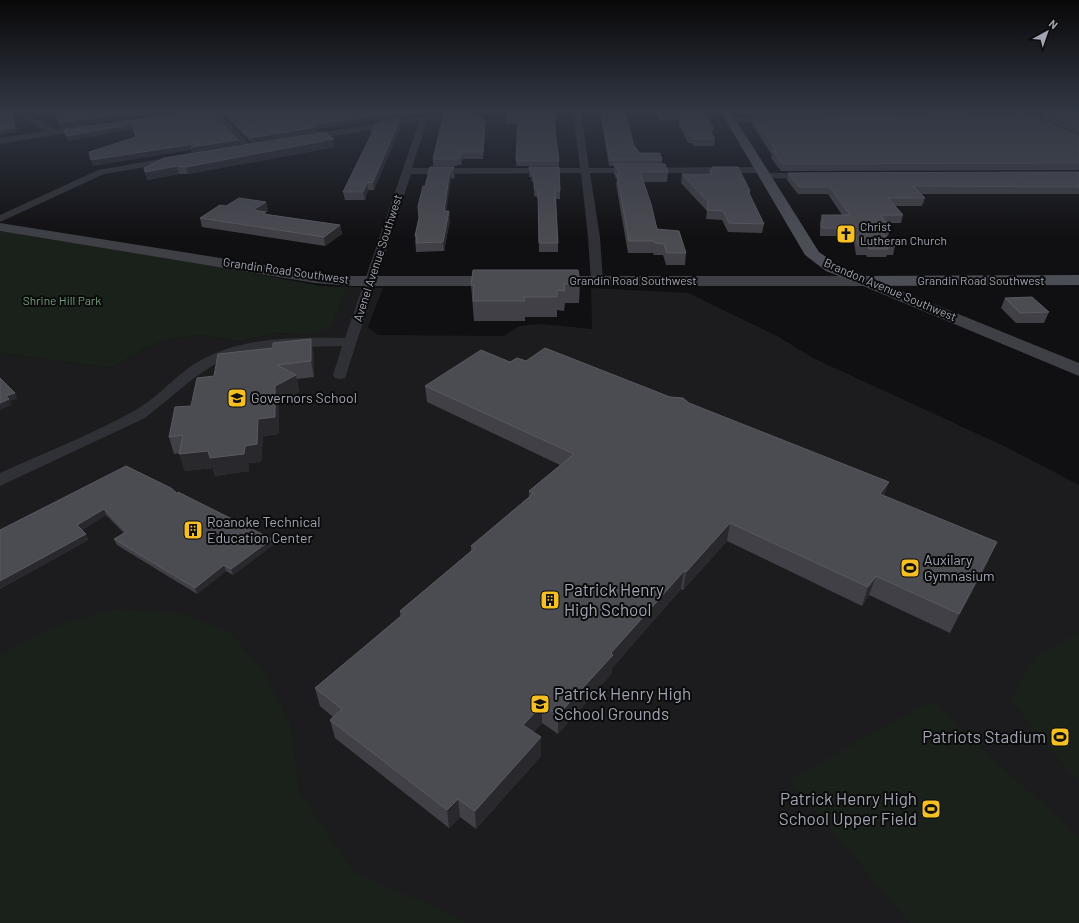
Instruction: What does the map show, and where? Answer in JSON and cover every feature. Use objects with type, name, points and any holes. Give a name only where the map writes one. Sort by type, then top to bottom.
[{"type":"main road","name":"Brandon Avenue Southwest","points":[[752,155],[813,255],[832,268],[865,281]]},
{"type":"main road","name":"Grandin Road Southwest","points":[[865,281],[1079,280]]},
{"type":"street","name":"Avenel Avenue Southwest","points":[[340,375],[411,155]]},
{"type":"street","points":[[582,155],[594,237],[597,281]]},
{"type":"street","points":[[0,219],[101,172],[185,158]]},
{"type":"street","points":[[406,171],[763,173],[819,176]]},
{"type":"street","name":"Grandin Road Southwest","points":[[0,227],[315,278],[370,281],[512,281]]},
{"type":"street","name":"Grandin Road Southwest","points":[[535,281],[865,281]]},
{"type":"street","name":"Brandon Avenue Southwest","points":[[865,281],[1079,370]]},
{"type":"street","points":[[0,480],[139,415],[152,407],[188,375],[216,358],[236,351],[271,344],[350,342]]},
{"type":"shaded area","name":"Patrick Henry High School Grounds","points":[[347,287],[383,288],[368,327],[378,335],[504,336],[519,326],[542,324],[592,329],[591,288],[688,293],[777,336],[813,358],[1004,446],[1079,485],[1079,923],[0,923],[0,353],[112,368],[140,351],[165,340],[200,335],[239,341],[277,333],[315,335],[337,309]]},
{"type":"green space","name":"Shrine Hill Park","points":[[0,231],[225,268],[321,286],[347,287],[331,326],[315,335],[277,333],[239,341],[200,335],[165,340],[140,351],[112,368],[0,353]]},
{"type":"green space","points":[[118,609],[178,613],[229,631],[263,671],[290,723],[299,793],[354,872],[459,918],[466,923],[0,923],[0,656],[29,638],[67,622]]},
{"type":"green space","name":"Patriots Stadium","points":[[1079,632],[1079,781],[1071,774],[1011,700],[1035,657]]},
{"type":"green space","name":"Patrick Henry High School Upper Field","points":[[931,701],[1079,838],[1079,923],[910,923],[789,780]]},
{"type":"building","points":[[90,155],[123,155],[91,160]]},
{"type":"building","points":[[182,155],[249,155],[186,167],[177,166],[145,172],[144,168],[164,158]]},
{"type":"building","points":[[361,155],[385,155],[373,182],[367,183],[363,192],[343,192]]},
{"type":"building","points":[[434,155],[461,155],[461,158],[456,159],[433,159]]},
{"type":"building","points":[[516,155],[558,155],[559,161],[516,161]]},
{"type":"building","points":[[609,155],[661,155],[662,160],[610,160]]},
{"type":"building","points":[[776,155],[1079,155],[1079,163],[782,164]]},
{"type":"building","points":[[614,164],[665,164],[668,172],[640,172],[651,204],[657,229],[679,231],[686,253],[667,253],[664,244],[655,243],[654,241],[629,241],[617,174],[620,174]]},
{"type":"building","points":[[430,167],[454,167],[453,170],[450,170],[444,211],[449,211],[443,242],[416,243],[417,236],[415,236],[419,218],[418,206]]},
{"type":"building","points":[[529,167],[559,167],[560,191],[555,191],[558,243],[539,243],[538,192],[537,189],[534,188],[534,175],[532,175]]},
{"type":"building","points":[[712,167],[738,167],[764,224],[729,223],[723,211],[707,210],[708,202],[682,174],[712,174],[710,169],[713,169]]},
{"type":"building","points":[[1079,172],[1079,187],[913,186],[925,198],[888,198],[903,215],[880,215],[891,228],[878,228],[895,246],[887,246],[888,249],[869,249],[868,246],[858,246],[854,228],[822,228],[822,215],[850,215],[830,187],[799,187],[788,173]]},
{"type":"building","points":[[239,198],[266,202],[253,210],[266,212],[263,214],[340,225],[324,237],[200,218],[220,205],[226,206]]},
{"type":"building","points":[[473,270],[578,270],[580,283],[564,284],[565,291],[557,290],[557,297],[523,297],[525,301],[473,301],[474,285],[471,285]]},
{"type":"building","points":[[1032,297],[1049,312],[1020,313],[1005,298]]},
{"type":"building","points":[[311,339],[311,361],[277,365],[296,375],[275,386],[275,417],[258,419],[257,444],[245,446],[244,454],[210,458],[208,451],[179,454],[183,435],[169,437],[175,407],[191,406],[197,378],[214,376],[218,354],[273,348],[273,343]]},
{"type":"building","name":"Patrick Henry High School","points":[[545,348],[670,397],[683,398],[689,403],[889,482],[880,494],[997,542],[959,614],[876,576],[868,587],[730,523],[686,572],[684,571],[611,653],[613,655],[558,715],[542,705],[523,725],[541,737],[475,811],[458,799],[447,810],[330,720],[342,709],[315,688],[404,614],[400,611],[475,548],[471,546],[534,493],[529,491],[574,454],[425,386],[481,350],[510,362],[517,358],[526,361]]},
{"type":"building","points":[[0,378],[15,393],[6,396],[9,399],[0,403]]},
{"type":"building","name":"Roanoke Technical Education Center","points":[[126,466],[171,488],[178,494],[178,492],[272,539],[231,569],[224,565],[195,588],[114,539],[126,532],[104,509],[77,525],[86,534],[0,581],[0,530]]},
{"type":"place","name":"Christ Lutheran Church","points":[[846,234]]},
{"type":"place","name":"Governors School","points":[[237,398]]},
{"type":"place","name":"Roanoke Technical Education Center","points":[[193,530]]},
{"type":"place","name":"Auxilary Gymnasium","points":[[910,568]]},
{"type":"place","name":"Patrick Henry High School","points":[[550,600]]},
{"type":"place","name":"Patrick Henry High School Grounds","points":[[540,704]]},
{"type":"place","name":"Patriots Stadium","points":[[1060,737]]},
{"type":"place","name":"Patrick Henry High School Upper Field","points":[[931,809]]}]
